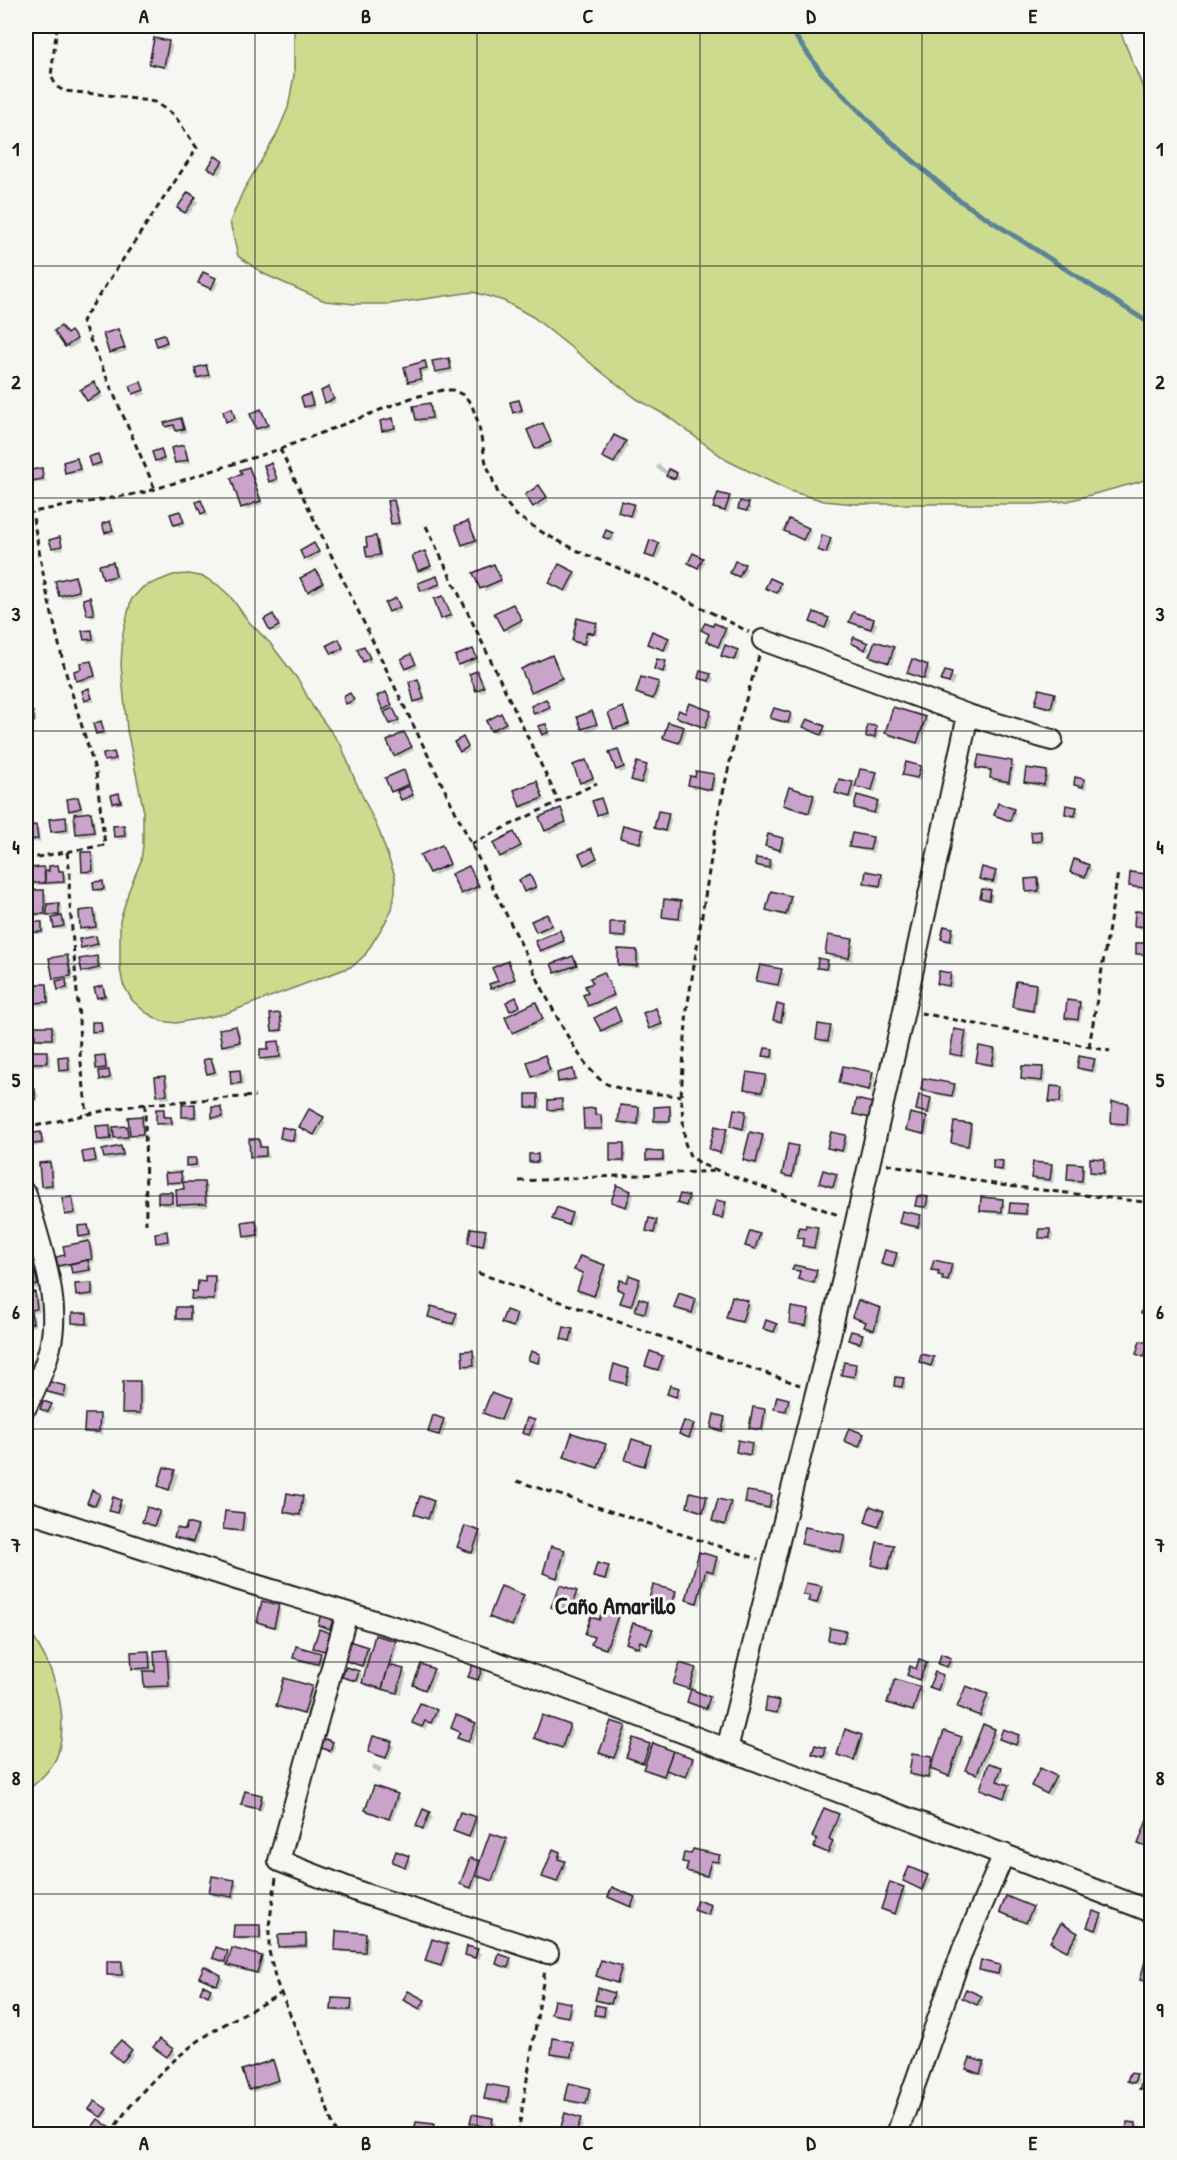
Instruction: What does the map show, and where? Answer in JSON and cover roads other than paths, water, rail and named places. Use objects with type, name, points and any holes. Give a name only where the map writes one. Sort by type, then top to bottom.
[{"type":"street","points":[[764,640],[968,715],[1052,740]]},
{"type":"street","points":[[727,1749],[817,1390],[904,1010],[968,715]]},
{"type":"street","points":[[26,1194],[46,1270],[52,1311],[50,1347],[26,1407]]},
{"type":"street","points":[[26,1511],[421,1635],[727,1749],[1152,1912]]},
{"type":"street","points":[[347,1613],[279,1861],[362,1893],[548,1953]]},
{"type":"street","points":[[897,2134],[963,1949],[1004,1854]]},
{"type":"waterway","points":[[788,26],[821,72],[879,131],[956,198],[1152,325]]},
{"type":"district","name":"Caño Amarillo","points":[[615,1605]]}]
